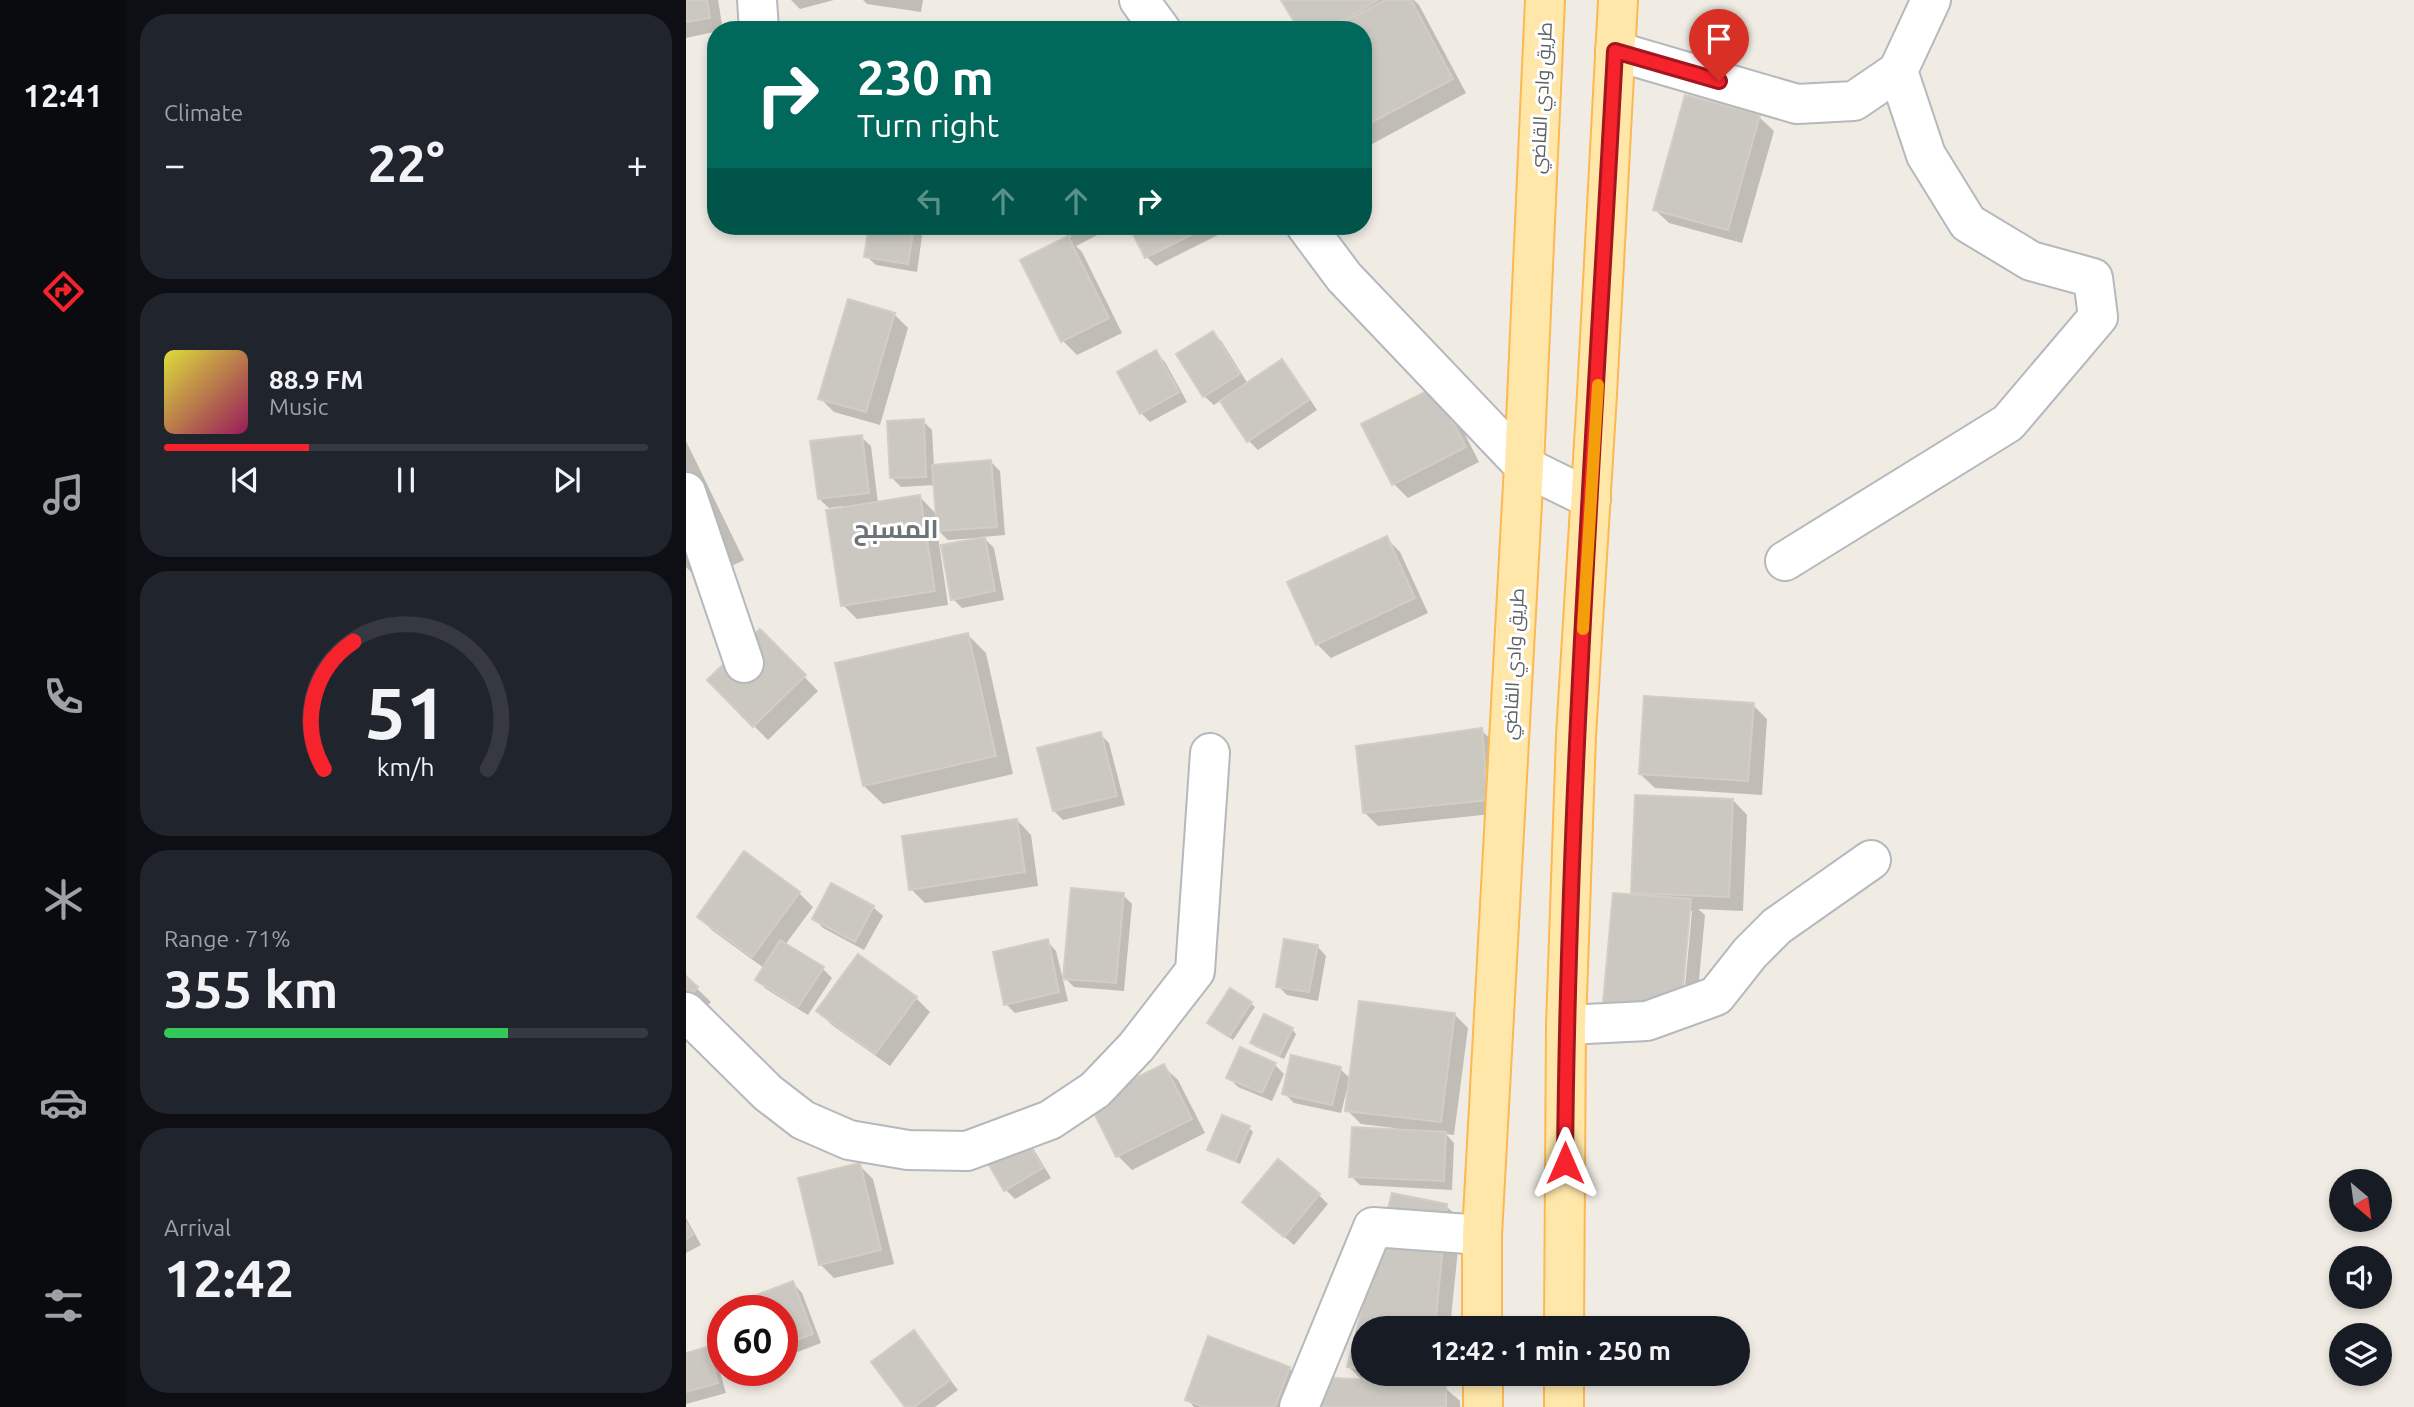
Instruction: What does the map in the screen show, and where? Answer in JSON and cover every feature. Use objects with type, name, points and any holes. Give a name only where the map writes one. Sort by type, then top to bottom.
[{"type":"main road","name":"طريق وادي القاضي","points":[[1482,1316],[1482,1235],[1524,466],[1545,0]]},
{"type":"main road","points":[[1564,1316],[1566,1025],[1576,736],[1618,0]]},
{"type":"main road","points":[[1483,1386],[1483,1407]]},
{"type":"main road","points":[[1564,1386],[1564,1407]]},
{"type":"street","points":[[757,0],[758,21]]},
{"type":"street","points":[[1139,0],[1154,21]]},
{"type":"street","points":[[1615,51],[1797,104],[1854,101],[1898,71],[1931,0]]},
{"type":"street","points":[[1785,561],[2008,424],[2098,317],[2093,278],[2031,261],[1968,223],[1926,155],[1898,71]]},
{"type":"street","points":[[1313,235],[1344,277],[1524,466],[1591,499]]},
{"type":"street","points":[[686,492],[744,663]]},
{"type":"street","points":[[686,1012],[768,1093],[803,1120],[849,1140],[908,1150],[967,1151],[1050,1120],[1095,1090],[1136,1047],[1195,971],[1210,753]]},
{"type":"street","points":[[1566,1025],[1647,1021],[1716,996],[1743,961],[1777,926],[1871,860]]},
{"type":"street","points":[[1299,1407],[1373,1227],[1482,1235]]},
{"type":"building","points":[[686,0],[707,0],[710,18],[686,22]]},
{"type":"building","points":[[1281,0],[1378,0],[1342,21],[1294,21]]},
{"type":"building","points":[[1385,0],[1411,0],[1453,79],[1372,122],[1372,21],[1346,21]]},
{"type":"building","points":[[1685,95],[1760,115],[1728,230],[1653,210]]},
{"type":"building","points":[[868,235],[913,235],[908,264],[864,257]]},
{"type":"building","points":[[1134,235],[1191,235],[1145,258]]},
{"type":"building","points":[[1068,236],[1109,318],[1061,342],[1020,260]]},
{"type":"building","points":[[848,299],[895,313],[866,412],[818,399]]},
{"type":"building","points":[[1213,331],[1240,374],[1203,397],[1176,354]]},
{"type":"building","points":[[1156,350],[1179,392],[1140,414],[1117,372]]},
{"type":"building","points":[[1282,359],[1309,400],[1247,442],[1220,401]]},
{"type":"building","points":[[1435,387],[1466,447],[1392,485],[1361,424]]},
{"type":"building","points":[[924,419],[926,477],[890,478],[887,421]]},
{"type":"building","points":[[862,435],[869,493],[818,499],[810,441]]},
{"type":"building","points":[[991,460],[997,527],[937,531],[932,465]]},
{"type":"building","points":[[920,495],[935,591],[841,606],[826,510]]},
{"type":"building","points":[[1387,536],[1415,598],[1316,645],[1287,582]]},
{"type":"building","points":[[985,537],[995,591],[951,600],[941,545]]},
{"type":"building","points":[[760,629],[806,675],[753,727],[707,680]]},
{"type":"building","points":[[968,633],[996,756],[863,786],[835,663]]},
{"type":"building","points":[[1644,696],[1754,703],[1748,781],[1639,774]]},
{"type":"building","points":[[1482,728],[1488,800],[1363,813],[1356,746]]},
{"type":"building","points":[[1101,732],[1117,796],[1053,811],[1037,748]]},
{"type":"building","points":[[1635,795],[1733,799],[1729,897],[1631,893]]},
{"type":"building","points":[[1017,819],[1025,872],[909,890],[902,836]]},
{"type":"building","points":[[744,851],[800,892],[752,957],[697,917]]},
{"type":"building","points":[[831,883],[874,906],[855,942],[812,919]]},
{"type":"building","points":[[1071,888],[1124,893],[1116,983],[1063,979]]},
{"type":"building","points":[[1613,893],[1691,899],[1681,1010],[1603,1003]]},
{"type":"building","points":[[1048,939],[1059,992],[1004,1005],[993,952]]},
{"type":"building","points":[[1284,939],[1318,945],[1309,992],[1276,987]]},
{"type":"building","points":[[780,940],[824,967],[798,1007],[755,980]]},
{"type":"building","points":[[858,954],[917,997],[875,1054],[816,1011]]},
{"type":"building","points":[[686,976],[698,987],[686,1000]]},
{"type":"building","points":[[1230,988],[1252,1002],[1229,1037],[1207,1023]]},
{"type":"building","points":[[1359,1001],[1455,1013],[1441,1122],[1345,1111]]},
{"type":"building","points":[[1264,1014],[1293,1028],[1279,1056],[1250,1043]]},
{"type":"building","points":[[1240,1047],[1276,1063],[1262,1093],[1226,1078]]},
{"type":"building","points":[[1291,1055],[1341,1067],[1332,1105],[1282,1094]]},
{"type":"building","points":[[1164,1064],[1192,1119],[1116,1157],[1088,1101]]},
{"type":"building","points":[[1222,1115],[1250,1126],[1235,1161],[1207,1150]]},
{"type":"building","points":[[1352,1127],[1446,1132],[1444,1181],[1349,1177]]},
{"type":"building","points":[[1022,1133],[1043,1168],[1004,1191],[984,1156]]},
{"type":"building","points":[[1278,1159],[1320,1194],[1284,1237],[1242,1202]]},
{"type":"building","points":[[860,1163],[881,1250],[819,1265],[798,1178]]},
{"type":"building","points":[[1392,1193],[1447,1204],[1436,1316],[1360,1316]]},
{"type":"building","points":[[686,1223],[693,1235],[686,1239]]},
{"type":"building","points":[[793,1281],[813,1334],[798,1340],[798,1295],[757,1295]]},
{"type":"building","points":[[914,1330],[950,1380],[914,1407],[905,1407],[871,1362]]},
{"type":"building","points":[[1208,1336],[1290,1367],[1275,1407],[1204,1407],[1185,1400]]},
{"type":"building","points":[[707,1347],[707,1386],[686,1392],[686,1353]]},
{"type":"building","points":[[1351,1352],[1351,1368],[1347,1367]]},
{"type":"building","points":[[1321,1377],[1351,1379],[1351,1386],[1446,1386],[1446,1407],[1320,1407]]},
{"type":"slow traffic","points":[[1583,629],[1598,385]]},
{"type":"district","name":"المسبح","points":[[896,529]]},
{"type":"route","points":[[1565,1163],[1566,1025],[1576,736],[1615,51],[1719,81]]}]
